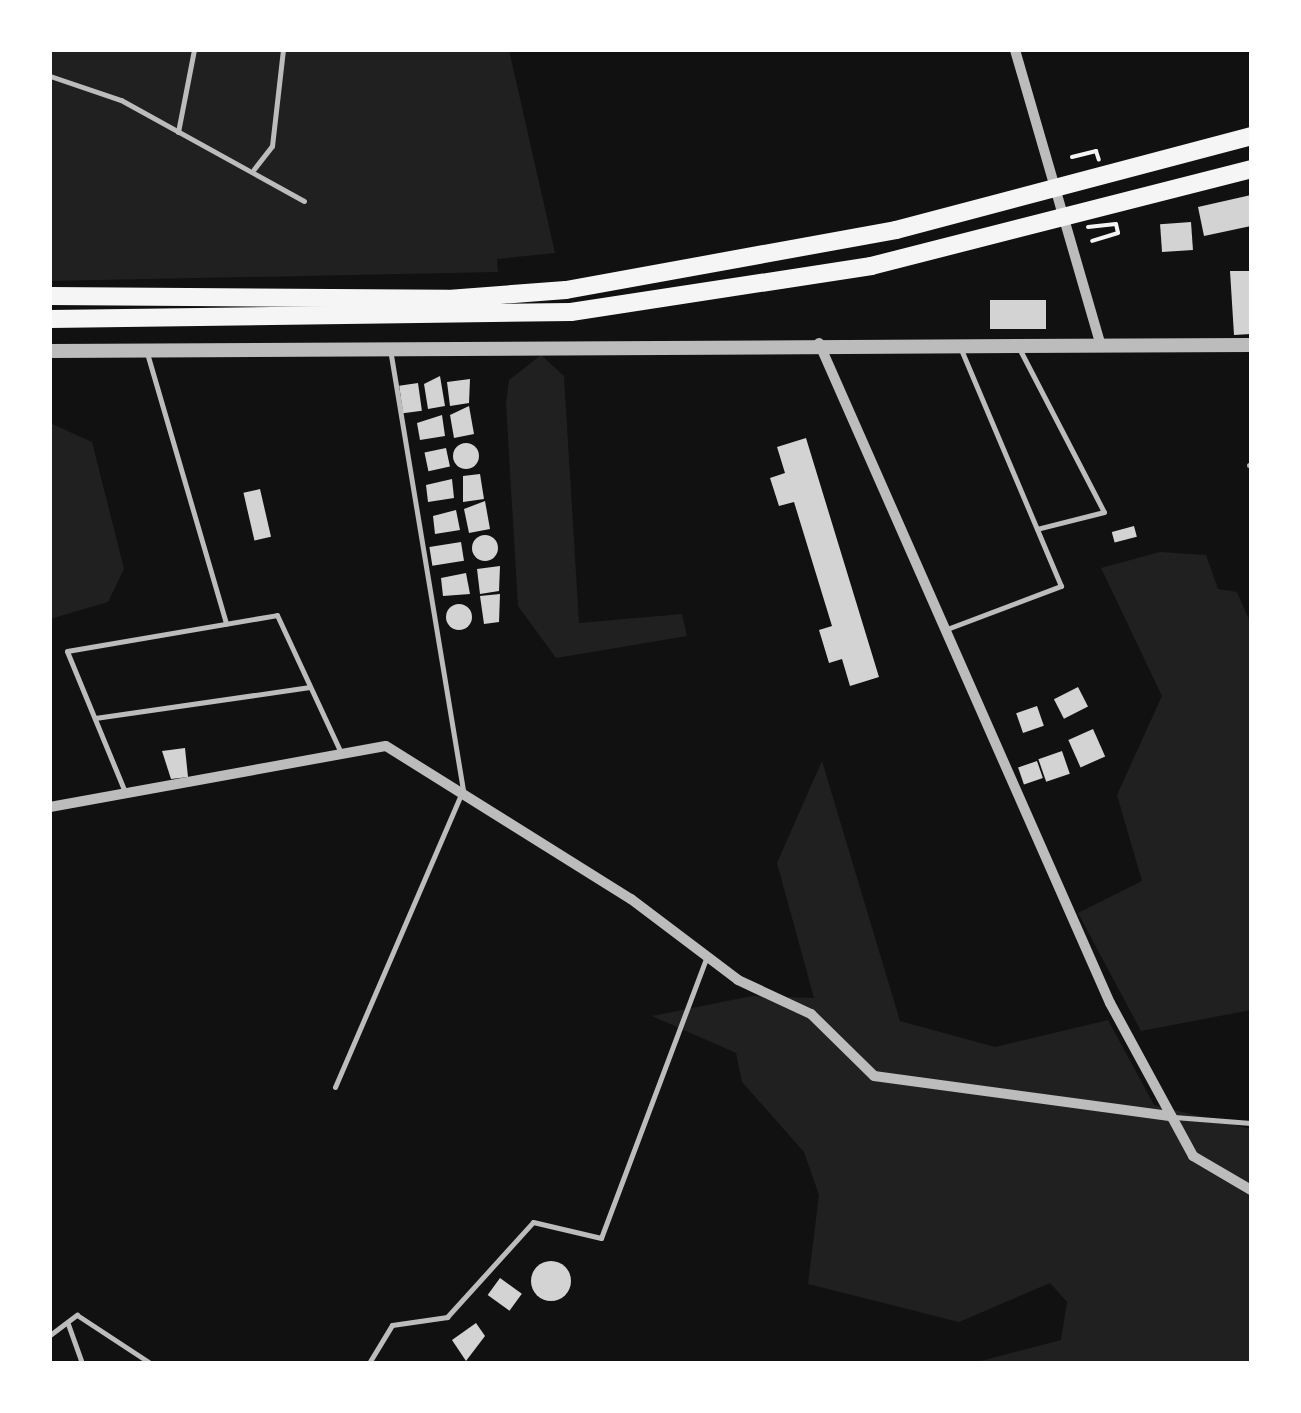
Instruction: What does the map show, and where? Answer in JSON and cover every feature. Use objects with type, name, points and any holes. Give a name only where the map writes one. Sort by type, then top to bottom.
[{"type":"highway","points":[[50,296],[448,299],[566,290],[1054,191],[1251,136]]},
{"type":"highway","points":[[50,319],[571,312],[772,286],[1251,169]]},
{"type":"street","points":[[1015,50],[1100,343]]},
{"type":"street","points":[[50,351],[818,342],[1251,345]]},
{"type":"street","points":[[818,342],[1110,1003],[1192,1156],[1251,1190]]},
{"type":"street","points":[[50,808],[125,792],[260,776],[340,751],[386,746],[463,790],[707,956],[811,1014],[874,1076],[1172,1116]]},
{"type":"lane","points":[[178,132],[194,50]]},
{"type":"lane","points":[[252,170],[272,146],[283,50]]},
{"type":"lane","points":[[50,76],[178,132],[304,201]]},
{"type":"lane","points":[[947,629],[1061,586],[957,342]]},
{"type":"lane","points":[[1016,342],[1104,512],[1037,529]]},
{"type":"lane","points":[[334,1086],[463,790],[390,346]]},
{"type":"lane","points":[[146,350],[226,624]]},
{"type":"lane","points":[[125,792],[68,650],[277,615],[340,751]]},
{"type":"lane","points":[[95,718],[310,687]]},
{"type":"lane","points":[[369,1363],[392,1325],[448,1317],[533,1222],[601,1238],[707,956]]},
{"type":"lane","points":[[1172,1116],[1251,1123]]},
{"type":"lane","points":[[50,1335],[77,1315],[150,1363]]},
{"type":"lane","points":[[68,1324],[82,1363]]},
{"type":"path","points":[[1072,157],[1096,151],[1099,160],[1072,168]]},
{"type":"path","points":[[1089,231],[1116,224],[1118,233],[1092,240]]},
{"type":"shaded area","points":[[50,50],[509,50],[555,253],[497,259],[498,272],[50,281]]},
{"type":"shaded area","points":[[541,355],[564,376],[579,623],[682,614],[687,636],[556,658],[518,606],[506,404],[509,380]]},
{"type":"shaded area","points":[[50,423],[92,442],[124,569],[108,602],[50,619]]},
{"type":"shaded area","points":[[1160,552],[1206,555],[1218,589],[1237,592],[1251,624],[1251,1010],[1141,1031],[1078,913],[1142,881],[1117,795],[1162,696],[1101,568]]},
{"type":"shaded area","points":[[822,761],[900,1021],[995,1047],[1108,1020],[1154,1105],[1251,1129],[1251,1363],[973,1363],[1061,1340],[1067,1302],[1050,1283],[959,1322],[808,1284],[819,1195],[804,1152],[742,1082],[736,1053],[652,1016],[752,996],[814,998],[777,863]]},
{"type":"building","points":[[1251,195],[1251,226],[1204,236],[1198,207]]},
{"type":"building","points":[[1191,222],[1193,250],[1162,252],[1160,224]]},
{"type":"building","points":[[1230,271],[1251,271],[1251,334],[1234,335]]},
{"type":"building","points":[[990,300],[1046,300],[1046,329],[990,329]]},
{"type":"building","points":[[440,376],[445,406],[428,409],[424,384]]},
{"type":"building","points":[[470,379],[469,403],[450,406],[447,382]]},
{"type":"building","points":[[418,383],[422,411],[403,413],[399,386]]},
{"type":"building","points":[[469,406],[474,434],[454,438],[450,415]]},
{"type":"building","points":[[442,415],[445,436],[420,440],[417,423]]},
{"type":"building","points":[[806,438],[879,677],[850,686],[842,659],[829,663],[819,630],[832,626],[794,502],[779,506],[770,478],[785,473],[777,447]]},
{"type":"building","points":[[466,443],[475,447],[479,456],[475,465],[466,469],[457,465],[453,456],[457,447]]},
{"type":"building","points":[[446,448],[450,467],[428,471],[424,453]]},
{"type":"building","points":[[480,474],[484,499],[463,502],[463,476]]},
{"type":"building","points":[[452,479],[454,498],[428,502],[426,485]]},
{"type":"building","points":[[260,489],[271,537],[254,541],[243,493]]},
{"type":"building","points":[[485,501],[490,529],[469,533],[464,509]]},
{"type":"building","points":[[456,510],[460,530],[435,534],[433,516]]},
{"type":"building","points":[[1134,526],[1137,537],[1115,543],[1112,532]]},
{"type":"building","points":[[485,535],[494,539],[498,548],[494,557],[485,561],[476,557],[472,548],[476,539]]},
{"type":"building","points":[[461,542],[464,561],[432,566],[429,547]]},
{"type":"building","points":[[500,566],[499,591],[480,594],[477,569]]},
{"type":"building","points":[[466,573],[470,594],[443,596],[441,578]]},
{"type":"building","points":[[500,594],[499,622],[484,624],[480,596]]},
{"type":"building","points":[[459,604],[468,608],[472,617],[468,626],[459,630],[450,626],[446,617],[450,608]]},
{"type":"building","points":[[1078,687],[1088,707],[1064,719],[1054,699]]},
{"type":"building","points":[[1037,706],[1044,726],[1023,733],[1016,713]]},
{"type":"building","points":[[1093,729],[1105,756],[1081,767],[1068,740]]},
{"type":"building","points":[[185,748],[188,777],[171,779],[162,751]]},
{"type":"building","points":[[1062,751],[1070,774],[1046,782],[1038,759]]},
{"type":"building","points":[[1037,761],[1043,778],[1024,785],[1018,768]]},
{"type":"building","points":[[551,1261],[565,1267],[571,1281],[565,1295],[551,1301],[537,1295],[531,1281],[537,1267]]},
{"type":"building","points":[[500,1278],[522,1294],[509,1311],[488,1295]]},
{"type":"building","points":[[476,1323],[485,1336],[466,1361],[452,1340]]}]
